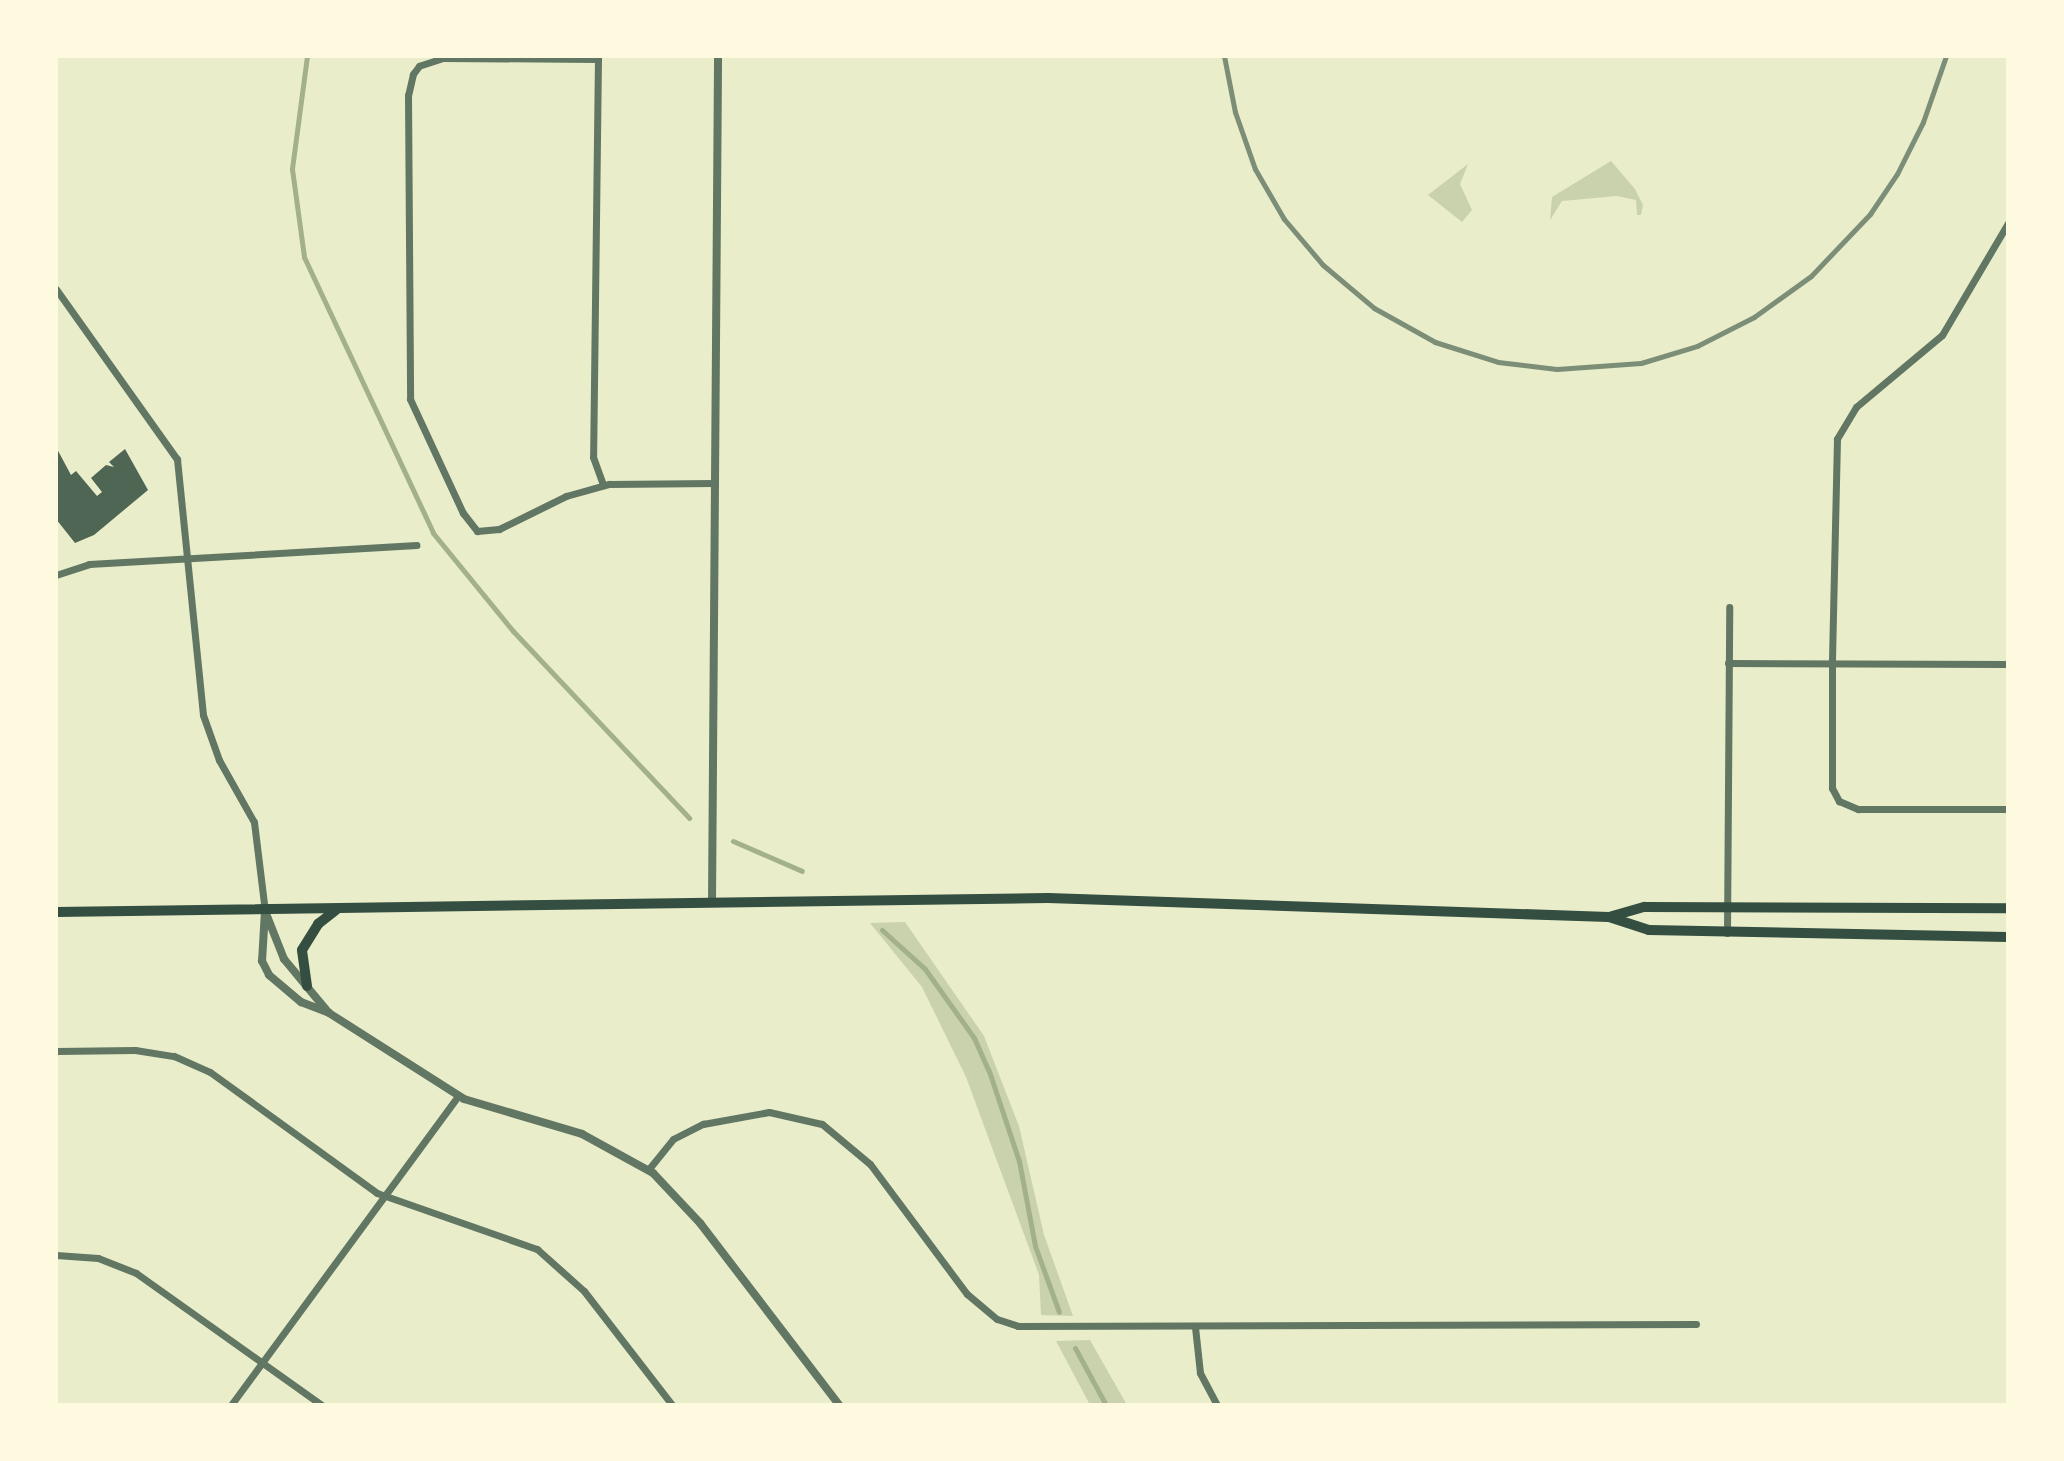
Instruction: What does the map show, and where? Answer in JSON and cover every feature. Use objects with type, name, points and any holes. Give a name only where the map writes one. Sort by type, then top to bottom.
[{"type":"main road","points":[[56,912],[1048,898],[1609,917],[1649,930],[2008,937]]},
{"type":"main road","points":[[1609,917],[1645,907],[2008,908]]},
{"type":"main road","points":[[307,986],[302,950],[318,924],[336,910]]},
{"type":"street","points":[[712,903],[718,56]]},
{"type":"street","points":[[603,485],[593,457],[598,58],[443,58],[419,66],[410,85],[408,382],[418,419],[463,513],[477,531],[499,529],[566,496],[603,485],[714,483]]},
{"type":"street","points":[[2008,223],[1942,335],[1856,407],[1837,439],[1832,664],[1832,788],[1839,801],[1858,809],[2008,809]]},
{"type":"street","points":[[1998,240],[2008,245]]},
{"type":"street","points":[[56,289],[177,459],[203,715],[219,760],[254,822],[265,911],[284,959],[329,1013]]},
{"type":"street","points":[[56,575],[89,564],[416,545]]},
{"type":"street","points":[[1727,933],[1729,607]]},
{"type":"street","points":[[1728,663],[2008,664]]},
{"type":"street","points":[[265,911],[260,946],[269,975],[301,1002],[329,1013],[458,1096],[582,1134],[648,1170],[700,1223],[839,1405]]},
{"type":"street","points":[[56,1051],[153,1051],[193,1064],[384,1196],[493,1229],[537,1249],[584,1291],[672,1405]]},
{"type":"street","points":[[231,1405],[458,1096]]},
{"type":"street","points":[[648,1170],[673,1139],[703,1124],[769,1112],[804,1117],[855,1147],[967,1294],[997,1319],[1038,1328],[1696,1324]]},
{"type":"street","points":[[56,1255],[98,1258],[136,1273],[322,1405]]},
{"type":"street","points":[[1195,1327],[1200,1373],[1217,1405]]},
{"type":"green space","points":[[1611,161],[1635,189],[1643,205],[1641,215],[1637,215],[1636,200],[1617,196],[1562,201],[1550,220],[1552,197]]},
{"type":"green space","points":[[1468,164],[1460,184],[1472,210],[1462,222],[1428,195]]},
{"type":"green space","points":[[905,922],[984,1036],[1019,1126],[1044,1235],[1073,1316],[1041,1315],[1039,1275],[966,1077],[922,987],[870,923]]},
{"type":"green space","points":[[1090,1340],[1127,1405],[1090,1405],[1056,1341]]},
{"type":"building","points":[[56,447],[71,475],[76,471],[97,496],[102,492],[91,478],[106,465],[114,467],[109,462],[125,449],[148,490],[94,535],[75,543],[56,519]]},
{"type":"waterway","points":[[307,56],[292,169],[304,257],[433,533],[513,631],[689,818]]},
{"type":"waterway","points":[[733,841],[802,871]]},
{"type":"waterway","points":[[882,930],[925,969],[974,1038],[989,1071],[1019,1161],[1035,1246],[1059,1312]]},
{"type":"waterway","points":[[1075,1348],[1106,1405]]},
{"type":"railway","points":[[1224,56],[1235,112],[1255,169],[1284,219],[1323,265],[1374,308],[1435,342],[1498,362],[1557,369],[1641,363],[1697,346],[1754,317],[1811,276],[1870,214],[1897,174],[1923,122],[1946,56]]}]
